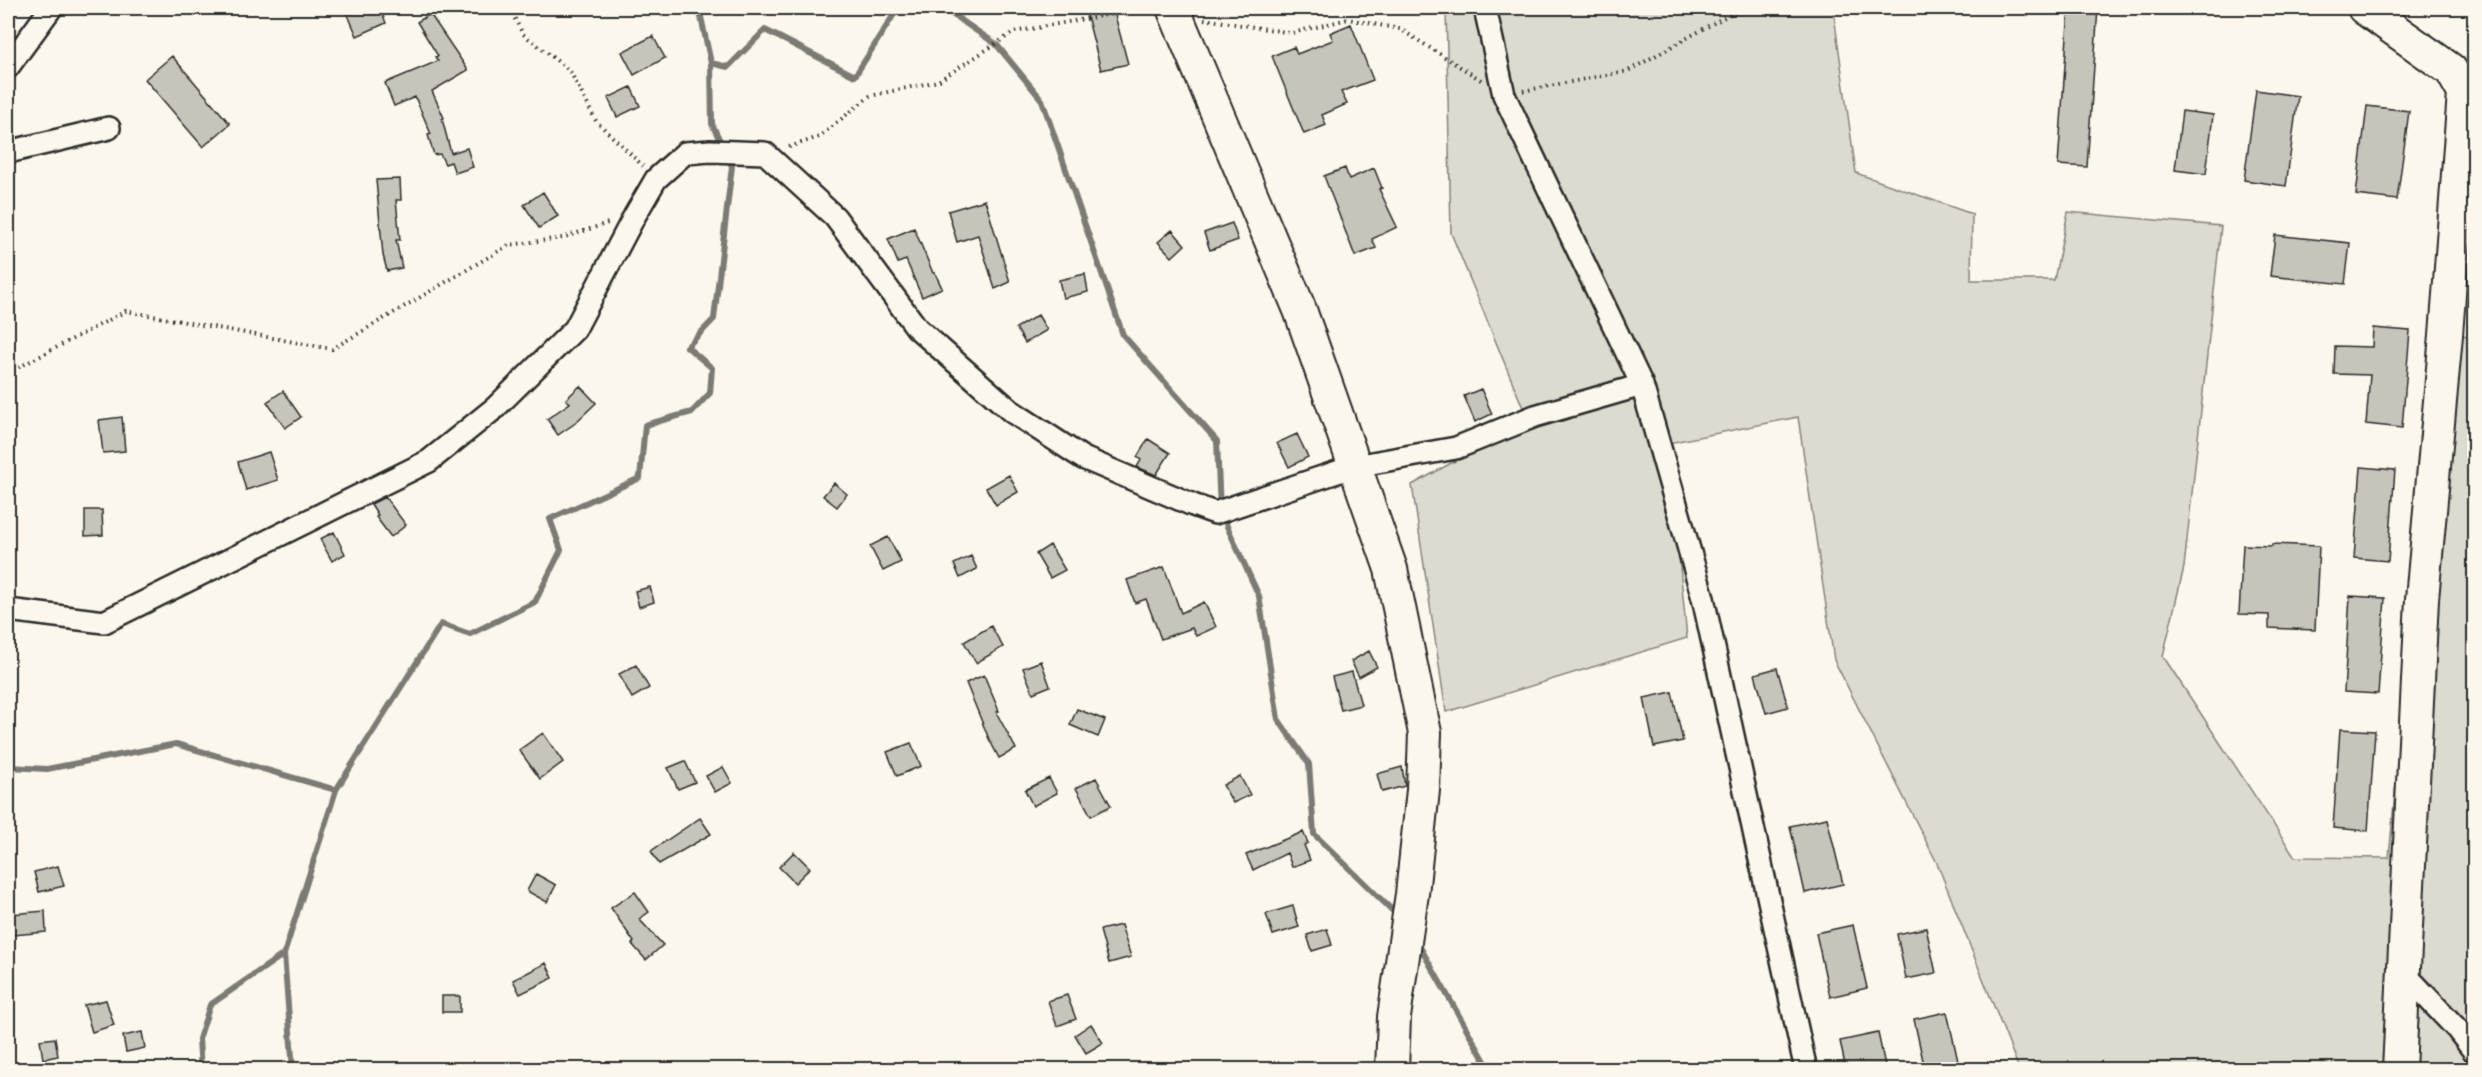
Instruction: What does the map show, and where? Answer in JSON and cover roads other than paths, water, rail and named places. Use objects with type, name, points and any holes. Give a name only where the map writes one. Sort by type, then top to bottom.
[{"type":"street","points":[[8,67],[51,8]]},
{"type":"street","points":[[1485,8],[1504,94],[1641,385],[1703,598],[1806,1070]]},
{"type":"street","points":[[2364,8],[2451,70],[2464,93],[2446,335],[2422,599],[2399,1070]]},
{"type":"street","points":[[1174,11],[1292,290],[1391,569],[1425,733],[1423,790],[1412,894],[1394,1017],[1392,1070]]},
{"type":"street","points":[[8,152],[109,128]]},
{"type":"street","points":[[8,610],[104,622],[429,461],[495,408],[575,329],[656,179],[685,153],[765,153],[835,217],[916,328],[1011,411],[1083,458],[1193,506],[1215,513],[1355,466],[1456,448],[1535,416],[1641,385]]},
{"type":"street","points":[[2405,974],[2475,1051]]},
{"type":"waterway","points":[[699,8],[711,63],[712,124],[723,147]]},
{"type":"waterway","points":[[711,63],[728,67],[765,30],[855,76],[898,8]]},
{"type":"waterway","points":[[943,8],[996,44],[1042,100],[1123,335],[1217,441],[1220,511],[1259,596],[1278,719],[1309,764],[1314,834],[1397,915]]},
{"type":"waterway","points":[[293,1070],[284,954],[336,790],[441,624],[470,634],[535,602],[561,550],[550,519],[640,478],[645,425],[692,412],[710,393],[712,368],[687,347],[714,319],[732,166],[727,157]]},
{"type":"waterway","points":[[8,767],[47,769],[176,744],[336,790]]},
{"type":"waterway","points":[[1416,940],[1490,1070]]},
{"type":"waterway","points":[[201,1070],[199,1039],[210,1005],[284,954]]}]
